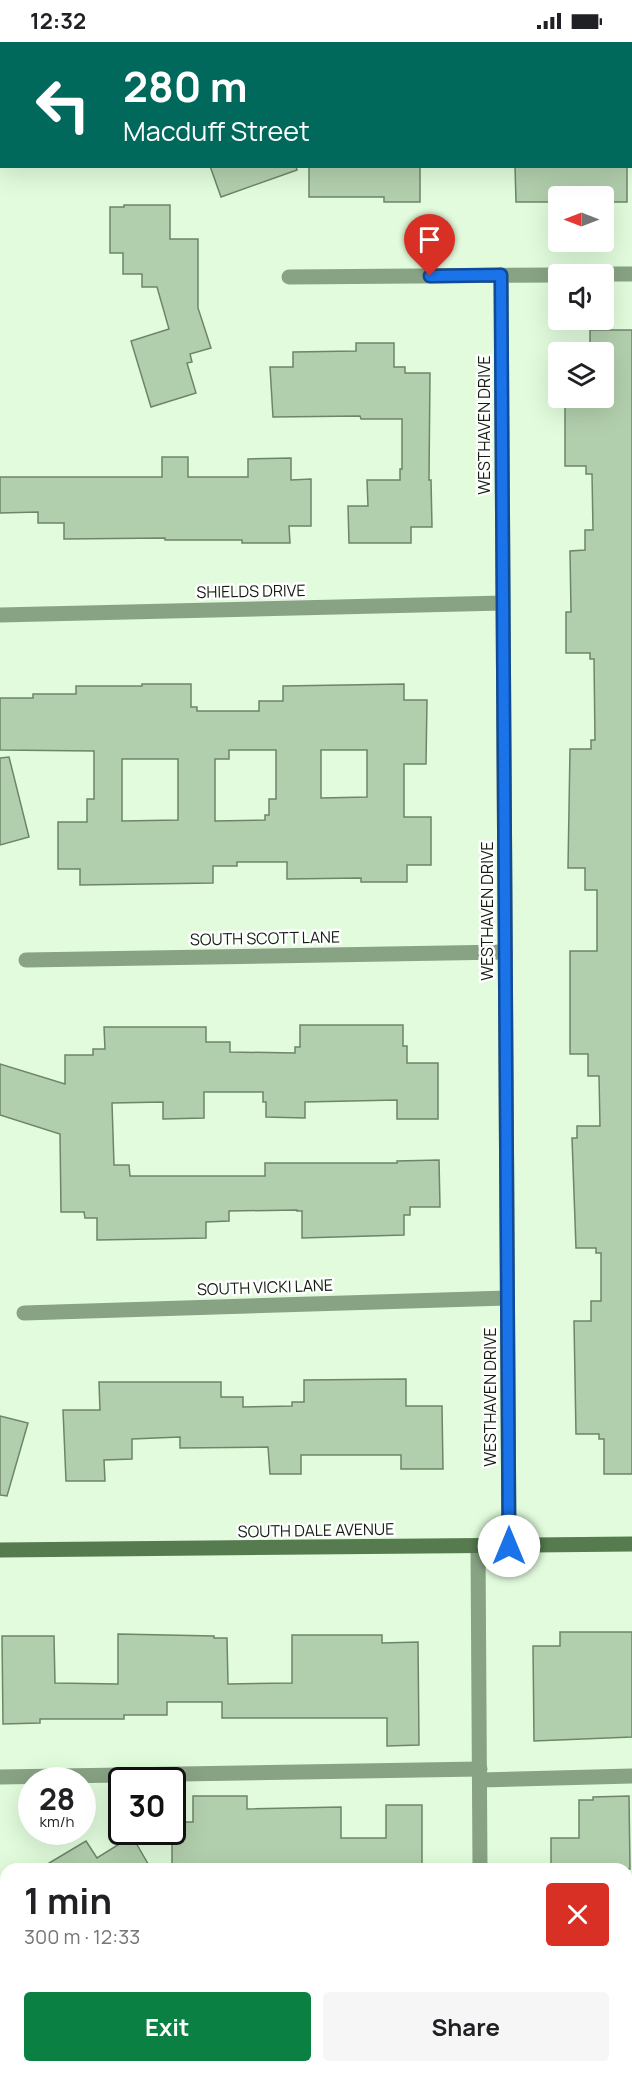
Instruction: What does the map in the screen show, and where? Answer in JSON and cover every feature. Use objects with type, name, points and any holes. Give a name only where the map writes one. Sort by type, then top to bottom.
[{"type":"street","points":[[614,274],[632,274]]},
{"type":"street","name":"WESTHAVEN DRIVE","points":[[501,275],[509,1546]]},
{"type":"street","points":[[289,277],[548,275]]},
{"type":"street","name":"SHIELDS DRIVE","points":[[0,615],[503,603]]},
{"type":"street","name":"SOUTH SCOTT LANE","points":[[26,960],[505,952]]},
{"type":"street","name":"SOUTH VICKI LANE","points":[[24,1313],[507,1298]]},
{"type":"street","name":"SOUTH DALE AVENUE","points":[[0,1550],[632,1545]]},
{"type":"street","points":[[478,1546],[480,1863]]},
{"type":"street","points":[[0,1777],[480,1774],[632,1776]]},
{"type":"building","points":[[211,168],[296,168],[297,170],[221,197]]},
{"type":"building","points":[[309,168],[420,168],[420,202],[384,202],[384,197],[309,197]]},
{"type":"building","points":[[515,168],[627,168],[627,202],[614,202],[614,186],[548,186],[548,202],[516,202]]},
{"type":"building","points":[[124,205],[170,205],[170,239],[198,239],[198,308],[211,348],[190,354],[192,362],[187,363],[196,393],[151,407],[131,341],[169,329],[157,287],[142,287],[142,274],[123,274],[123,253],[110,253],[110,207],[124,207]]},
{"type":"building","points":[[590,330],[632,330],[632,1474],[604,1474],[604,1439],[599,1439],[599,1434],[576,1434],[574,1321],[591,1321],[591,1301],[601,1301],[601,1253],[596,1253],[596,1248],[576,1248],[572,1138],[577,1138],[577,1126],[600,1126],[599,1076],[588,1076],[588,1054],[570,1054],[570,951],[597,951],[597,890],[585,890],[585,868],[568,868],[570,749],[591,749],[591,740],[595,740],[594,659],[590,659],[590,653],[566,653],[566,612],[571,612],[570,551],[585,550],[585,530],[593,530],[592,474],[586,474],[586,466],[565,466],[565,408],[614,408],[614,342],[590,342]]},
{"type":"building","points":[[356,343],[394,343],[394,367],[405,367],[405,373],[430,373],[429,480],[431,480],[432,527],[411,527],[411,543],[349,543],[348,506],[368,506],[367,480],[400,480],[402,419],[361,419],[360,416],[273,417],[270,367],[293,367],[293,352],[356,351]]},
{"type":"building","points":[[162,457],[188,457],[188,477],[248,477],[248,459],[291,458],[291,480],[311,479],[311,526],[289,526],[290,543],[242,543],[242,540],[165,540],[165,538],[64,539],[64,523],[38,523],[38,512],[0,513],[0,477],[162,477]]},
{"type":"building","points":[[142,684],[191,684],[191,707],[197,707],[197,711],[259,711],[259,701],[283,701],[283,686],[404,684],[404,700],[427,700],[426,764],[404,764],[404,817],[431,817],[431,865],[407,865],[407,882],[361,882],[361,878],[287,879],[287,862],[237,862],[237,866],[213,866],[213,883],[80,885],[80,869],[58,869],[58,822],[87,822],[87,799],[94,799],[94,751],[0,750],[0,698],[33,698],[33,694],[76,694],[76,686],[142,686]],"holes":[[[229,750],[276,750],[276,799],[269,799],[269,815],[265,815],[265,820],[215,821],[215,759],[229,759]],[[321,750],[367,750],[367,797],[321,798]],[[122,759],[178,759],[178,820],[122,821]]]},
{"type":"building","points":[[9,757],[29,837],[0,845],[0,758]]},
{"type":"building","points":[[300,1025],[403,1025],[403,1046],[407,1046],[407,1063],[438,1063],[438,1119],[397,1119],[397,1100],[305,1102],[305,1118],[266,1117],[263,1092],[204,1092],[204,1118],[163,1119],[163,1102],[112,1103],[114,1165],[129,1165],[130,1176],[265,1176],[265,1163],[397,1163],[397,1161],[439,1160],[440,1207],[410,1207],[410,1215],[404,1215],[404,1235],[302,1238],[302,1211],[229,1211],[229,1221],[206,1222],[206,1238],[97,1240],[97,1218],[85,1218],[84,1212],[61,1212],[60,1134],[0,1115],[0,1064],[65,1084],[65,1055],[93,1055],[93,1049],[105,1049],[104,1027],[206,1027],[206,1042],[230,1042],[230,1052],[295,1053],[295,1047],[300,1047]]},
{"type":"building","points":[[406,1379],[406,1406],[442,1406],[443,1469],[401,1469],[401,1455],[301,1455],[301,1474],[270,1474],[268,1447],[180,1448],[180,1437],[132,1439],[132,1459],[104,1460],[105,1481],[66,1481],[63,1410],[100,1410],[99,1382],[221,1382],[221,1397],[243,1397],[243,1407],[292,1406],[292,1402],[304,1402],[304,1380]]},
{"type":"building","points":[[0,1416],[28,1423],[7,1496],[0,1495]]},
{"type":"building","points":[[560,1632],[632,1632],[632,1737],[534,1741],[533,1646],[560,1646]]},
{"type":"building","points":[[118,1634],[227,1638],[228,1684],[292,1683],[292,1635],[382,1635],[382,1643],[418,1642],[419,1745],[387,1746],[387,1718],[222,1718],[222,1702],[167,1702],[167,1715],[124,1715],[124,1719],[40,1719],[40,1723],[3,1724],[2,1636],[54,1636],[55,1683],[118,1684]]},
{"type":"building","points":[[193,1796],[247,1796],[247,1809],[341,1807],[341,1838],[386,1838],[386,1805],[422,1805],[422,1863],[172,1863],[172,1845],[186,1845],[186,1822],[193,1822]]},
{"type":"building","points":[[629,1796],[630,1863],[551,1863],[551,1838],[579,1838],[579,1800],[593,1800],[593,1797]]},
{"type":"building","points":[[79,1845],[89,1845],[97,1858],[118,1845],[137,1845],[148,1863],[49,1863]]},
{"type":"route","points":[[430,276],[501,275],[509,1546]]}]
